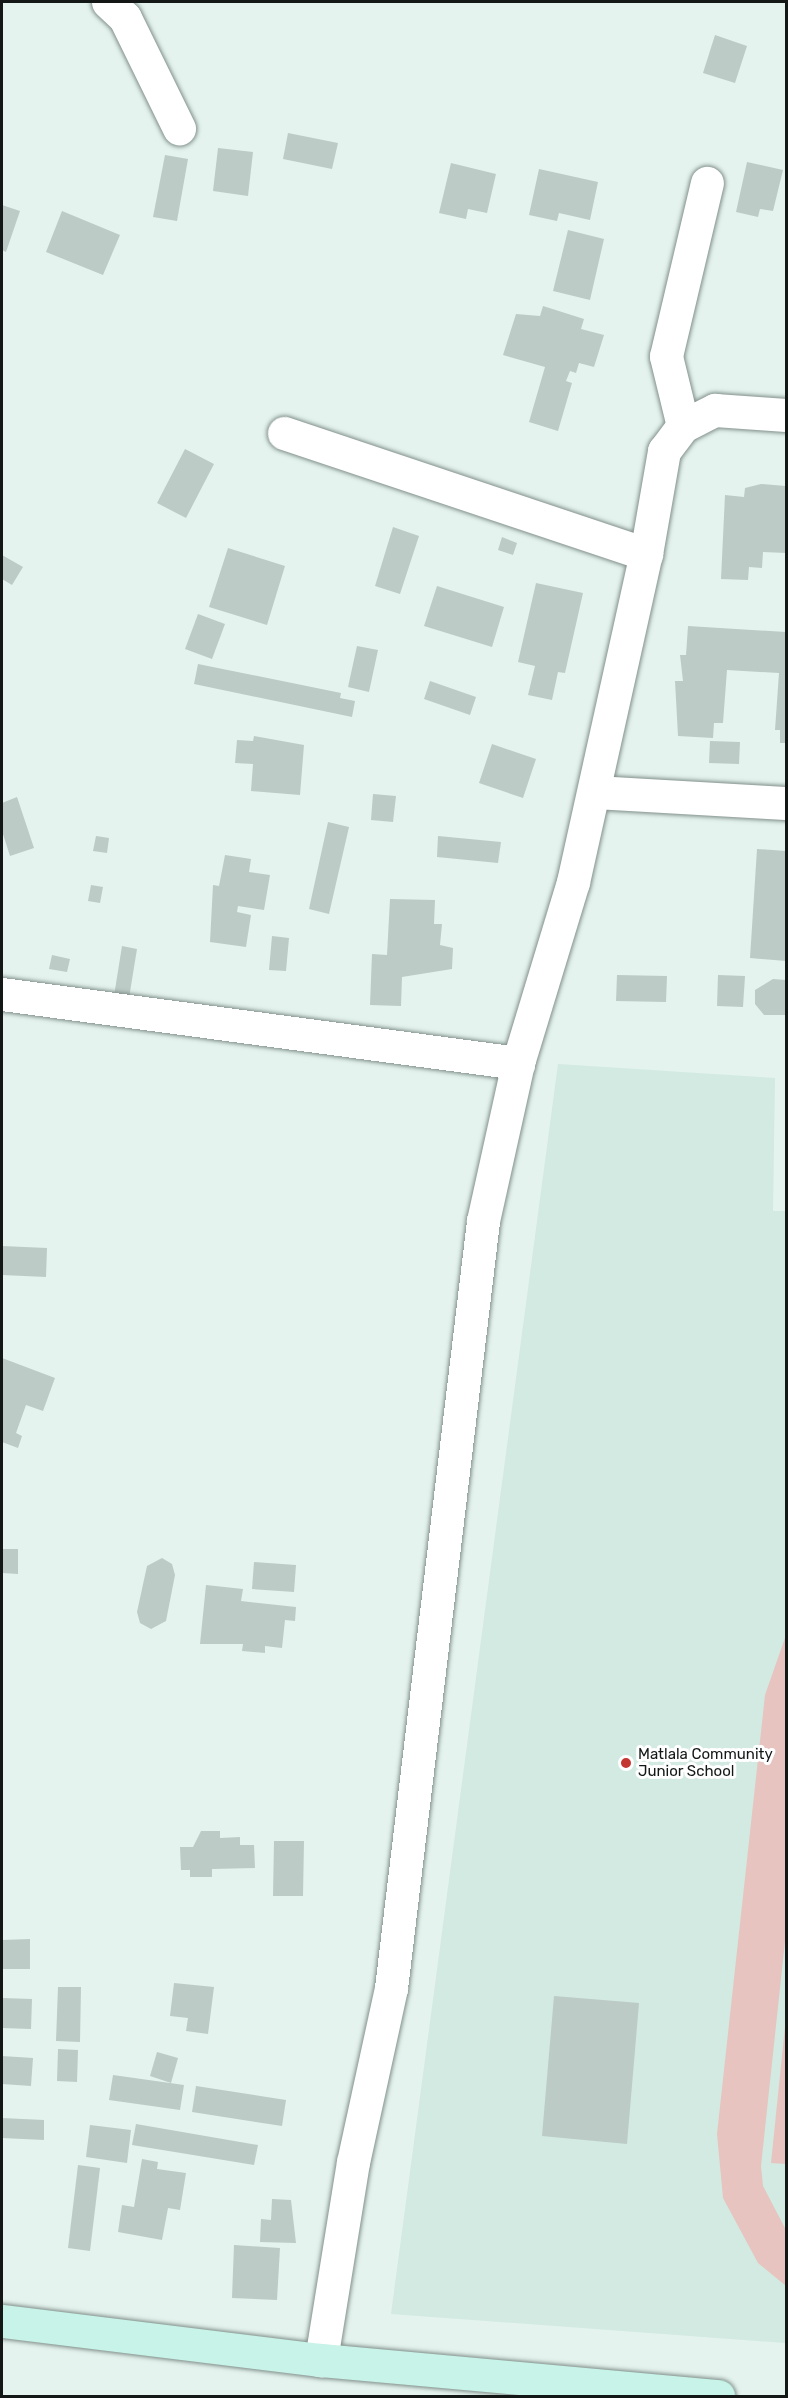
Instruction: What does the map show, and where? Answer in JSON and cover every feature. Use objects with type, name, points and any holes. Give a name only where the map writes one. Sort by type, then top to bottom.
[{"type":"street","points":[[108,2],[125,18],[179,129]]},
{"type":"street","points":[[683,426],[667,346],[706,183]]},
{"type":"street","points":[[321,2360],[353,2162],[391,1988],[483,1221],[518,1063],[573,882],[646,554],[664,451],[683,426],[715,410],[786,415]]},
{"type":"street","points":[[284,434],[646,554]]},
{"type":"street","points":[[594,792],[786,802]]},
{"type":"street","points":[[2,994],[518,1063]]},
{"type":"street","points":[[2,2321],[321,2360],[718,2397]]},
{"type":"shaded area","name":"Matlala Community Junior School","points":[[558,1064],[775,1078],[773,1211],[786,1211],[786,2343],[391,2314]]},
{"type":"shaded area","points":[[786,1635],[786,1932],[761,2166],[763,2186],[786,2230],[786,2286],[758,2263],[723,2198],[717,2134],[765,1695]]},
{"type":"shaded area","points":[[786,2017],[786,2164],[771,2163]]},
{"type":"building","points":[[715,35],[747,46],[735,83],[703,73]]},
{"type":"building","points":[[288,133],[338,143],[332,169],[283,159]]},
{"type":"building","points":[[218,148],[253,152],[248,196],[213,191]]},
{"type":"building","points":[[165,155],[188,159],[177,221],[153,217]]},
{"type":"building","points":[[747,162],[783,170],[773,211],[760,209],[758,217],[736,212]]},
{"type":"building","points":[[451,163],[496,174],[487,213],[468,209],[466,219],[439,213]]},
{"type":"building","points":[[539,169],[598,182],[590,220],[559,213],[557,221],[529,215]]},
{"type":"building","points":[[2,205],[20,211],[6,252],[2,250]]},
{"type":"building","points":[[62,211],[120,235],[103,275],[46,252]]},
{"type":"building","points":[[568,230],[604,239],[590,300],[553,291]]},
{"type":"building","points":[[543,306],[584,319],[581,329],[604,335],[594,367],[579,363],[576,373],[570,371],[566,381],[572,383],[558,431],[529,422],[545,367],[503,355],[516,314],[540,316]]},
{"type":"building","points":[[185,449],[214,464],[186,518],[157,503]]},
{"type":"building","points":[[761,484],[786,486],[786,553],[763,552],[762,568],[749,567],[748,580],[721,579],[725,495],[744,497],[745,488]]},
{"type":"building","points":[[393,527],[419,536],[400,594],[375,586]]},
{"type":"building","points":[[502,537],[517,543],[513,555],[498,550]]},
{"type":"building","points":[[228,548],[285,566],[267,625],[209,607]]},
{"type":"building","points":[[2,555],[23,567],[12,585],[2,579]]},
{"type":"building","points":[[536,583],[583,593],[565,673],[558,672],[552,700],[528,695],[535,666],[518,662]]},
{"type":"building","points":[[437,586],[504,607],[492,647],[424,626]]},
{"type":"building","points":[[198,614],[225,624],[212,659],[185,649]]},
{"type":"building","points":[[688,626],[786,632],[786,743],[780,743],[780,730],[775,730],[779,673],[727,670],[723,723],[714,723],[713,738],[678,736],[675,681],[683,681],[680,655],[686,655]]},
{"type":"building","points":[[357,646],[378,650],[369,692],[348,687]]},
{"type":"building","points":[[198,664],[341,693],[340,698],[355,701],[352,717],[194,684]]},
{"type":"building","points":[[430,681],[476,697],[470,715],[424,699]]},
{"type":"building","points":[[254,736],[304,745],[300,795],[251,791],[253,764],[235,763],[237,740],[253,741]]},
{"type":"building","points":[[710,741],[740,742],[739,764],[709,763]]},
{"type":"building","points":[[492,744],[536,759],[523,798],[479,783]]},
{"type":"building","points":[[373,794],[396,796],[393,822],[371,820]]},
{"type":"building","points":[[17,797],[34,848],[10,856],[2,831],[2,803]]},
{"type":"building","points":[[328,822],[349,827],[329,914],[309,909]]},
{"type":"building","points":[[96,836],[109,838],[107,853],[93,851]]},
{"type":"building","points":[[438,836],[501,842],[498,863],[437,857]]},
{"type":"building","points":[[757,849],[786,851],[786,961],[750,958]]},
{"type":"building","points":[[225,855],[251,859],[249,872],[270,875],[264,910],[238,906],[237,912],[251,915],[246,947],[210,942],[213,885],[219,886]]},
{"type":"building","points":[[91,885],[103,887],[100,903],[88,901]]},
{"type":"building","points":[[390,899],[435,900],[434,924],[442,924],[440,945],[453,948],[452,969],[402,977],[401,1006],[370,1005],[372,954],[387,955]]},
{"type":"building","points":[[272,936],[289,938],[286,971],[269,970]]},
{"type":"building","points":[[122,946],[137,949],[129,998],[114,996]]},
{"type":"building","points":[[52,955],[70,959],[67,972],[49,969]]},
{"type":"building","points":[[617,975],[667,976],[666,1002],[616,1001]]},
{"type":"building","points":[[718,975],[745,976],[743,1007],[717,1006]]},
{"type":"building","points":[[773,979],[786,980],[786,1015],[764,1015],[755,1004],[755,990]]},
{"type":"building","points":[[2,1246],[47,1248],[46,1277],[2,1275]]},
{"type":"building","points":[[2,1358],[55,1378],[43,1411],[26,1405],[16,1433],[22,1436],[18,1448],[2,1442]]},
{"type":"building","points":[[3,1549],[18,1549],[18,1574],[2,1573]]},
{"type":"building","points":[[162,1558],[172,1564],[175,1575],[166,1621],[151,1629],[140,1623],[137,1612],[147,1566]]},
{"type":"building","points":[[254,1562],[296,1565],[294,1592],[252,1589]]},
{"type":"building","points":[[206,1585],[243,1589],[241,1601],[296,1607],[295,1621],[285,1620],[282,1648],[265,1646],[265,1653],[242,1651],[243,1644],[200,1644]]},
{"type":"building","points":[[201,1831],[220,1831],[220,1838],[240,1837],[240,1845],[254,1845],[255,1868],[212,1869],[212,1877],[190,1877],[190,1870],[181,1870],[180,1847],[193,1847]]},
{"type":"building","points":[[274,1841],[304,1841],[303,1896],[273,1896]]},
{"type":"building","points":[[30,1939],[30,1969],[2,1969],[2,1940]]},
{"type":"building","points":[[174,1983],[214,1987],[208,2034],[186,2031],[188,2018],[170,2016]]},
{"type":"building","points":[[58,1987],[81,1987],[80,2042],[56,2041]]},
{"type":"building","points":[[554,1996],[639,2003],[627,2144],[542,2136]]},
{"type":"building","points":[[2,1998],[32,1999],[31,2029],[2,2028]]},
{"type":"building","points":[[58,2049],[78,2050],[77,2082],[57,2081]]},
{"type":"building","points":[[157,2052],[178,2058],[171,2083],[150,2076]]},
{"type":"building","points":[[2,2056],[33,2058],[31,2086],[2,2084]]},
{"type":"building","points":[[113,2075],[184,2085],[180,2110],[109,2100]]},
{"type":"building","points":[[196,2086],[286,2100],[282,2126],[192,2112]]},
{"type":"building","points":[[2,2118],[44,2120],[44,2140],[2,2138]]},
{"type":"building","points":[[136,2124],[258,2145],[254,2165],[132,2145]]},
{"type":"building","points":[[90,2125],[131,2130],[127,2163],[86,2157]]},
{"type":"building","points":[[142,2159],[158,2162],[157,2169],[186,2173],[180,2210],[168,2208],[162,2240],[118,2232],[122,2205],[134,2207]]},
{"type":"building","points":[[78,2165],[100,2168],[90,2251],[68,2248]]},
{"type":"building","points":[[272,2199],[291,2200],[296,2243],[260,2242],[261,2219],[271,2220]]},
{"type":"building","points":[[234,2245],[280,2248],[277,2300],[232,2298]]},
{"type":"place","name":"Matlala Community Junior School","points":[[626,1763]]}]
